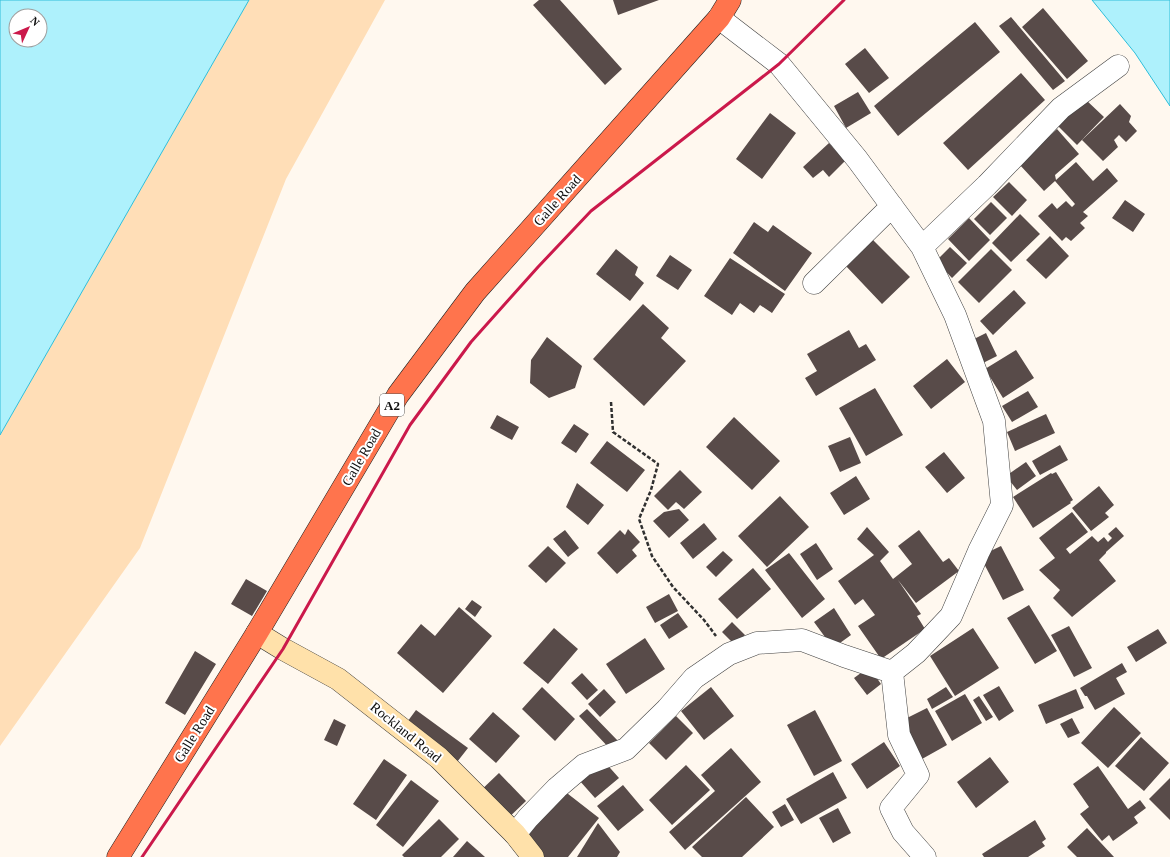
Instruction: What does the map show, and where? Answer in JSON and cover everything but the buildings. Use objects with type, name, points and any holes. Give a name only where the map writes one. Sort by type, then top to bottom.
[{"type":"highway","name":"Galle Road","points":[[118,857],[258,633],[398,395],[475,292],[725,9]]},
{"type":"street","points":[[725,9],[778,64],[857,159],[922,247],[955,315],[994,421],[1002,505],[979,551],[951,616],[916,653],[892,672]]},
{"type":"street","points":[[922,247],[988,185],[1061,108],[1118,66]]},
{"type":"street","points":[[814,283],[892,206]]},
{"type":"street","name":"Rockland Road","points":[[258,633],[283,649],[338,679],[439,758],[515,834],[533,857]]},
{"type":"street","points":[[515,834],[557,788],[584,765],[626,749],[667,709],[694,678],[729,654],[757,643],[802,640],[892,672]]},
{"type":"street","points":[[892,672],[899,735],[918,775],[891,808],[903,832],[925,857]]},
{"type":"path","points":[[611,402],[613,432],[658,464],[651,490],[639,519],[652,556],[673,587],[704,620],[729,654]]},
{"type":"sand","points":[[249,0],[385,0],[286,179],[140,548],[0,746],[0,435]]},
{"type":"water","points":[[0,0],[249,0],[0,435]]},
{"type":"water","points":[[1092,0],[1170,0],[1170,106],[1135,53]]},
{"type":"railway","points":[[142,857],[283,649],[410,425],[471,342],[538,267],[591,211],[779,64],[844,0]]}]
